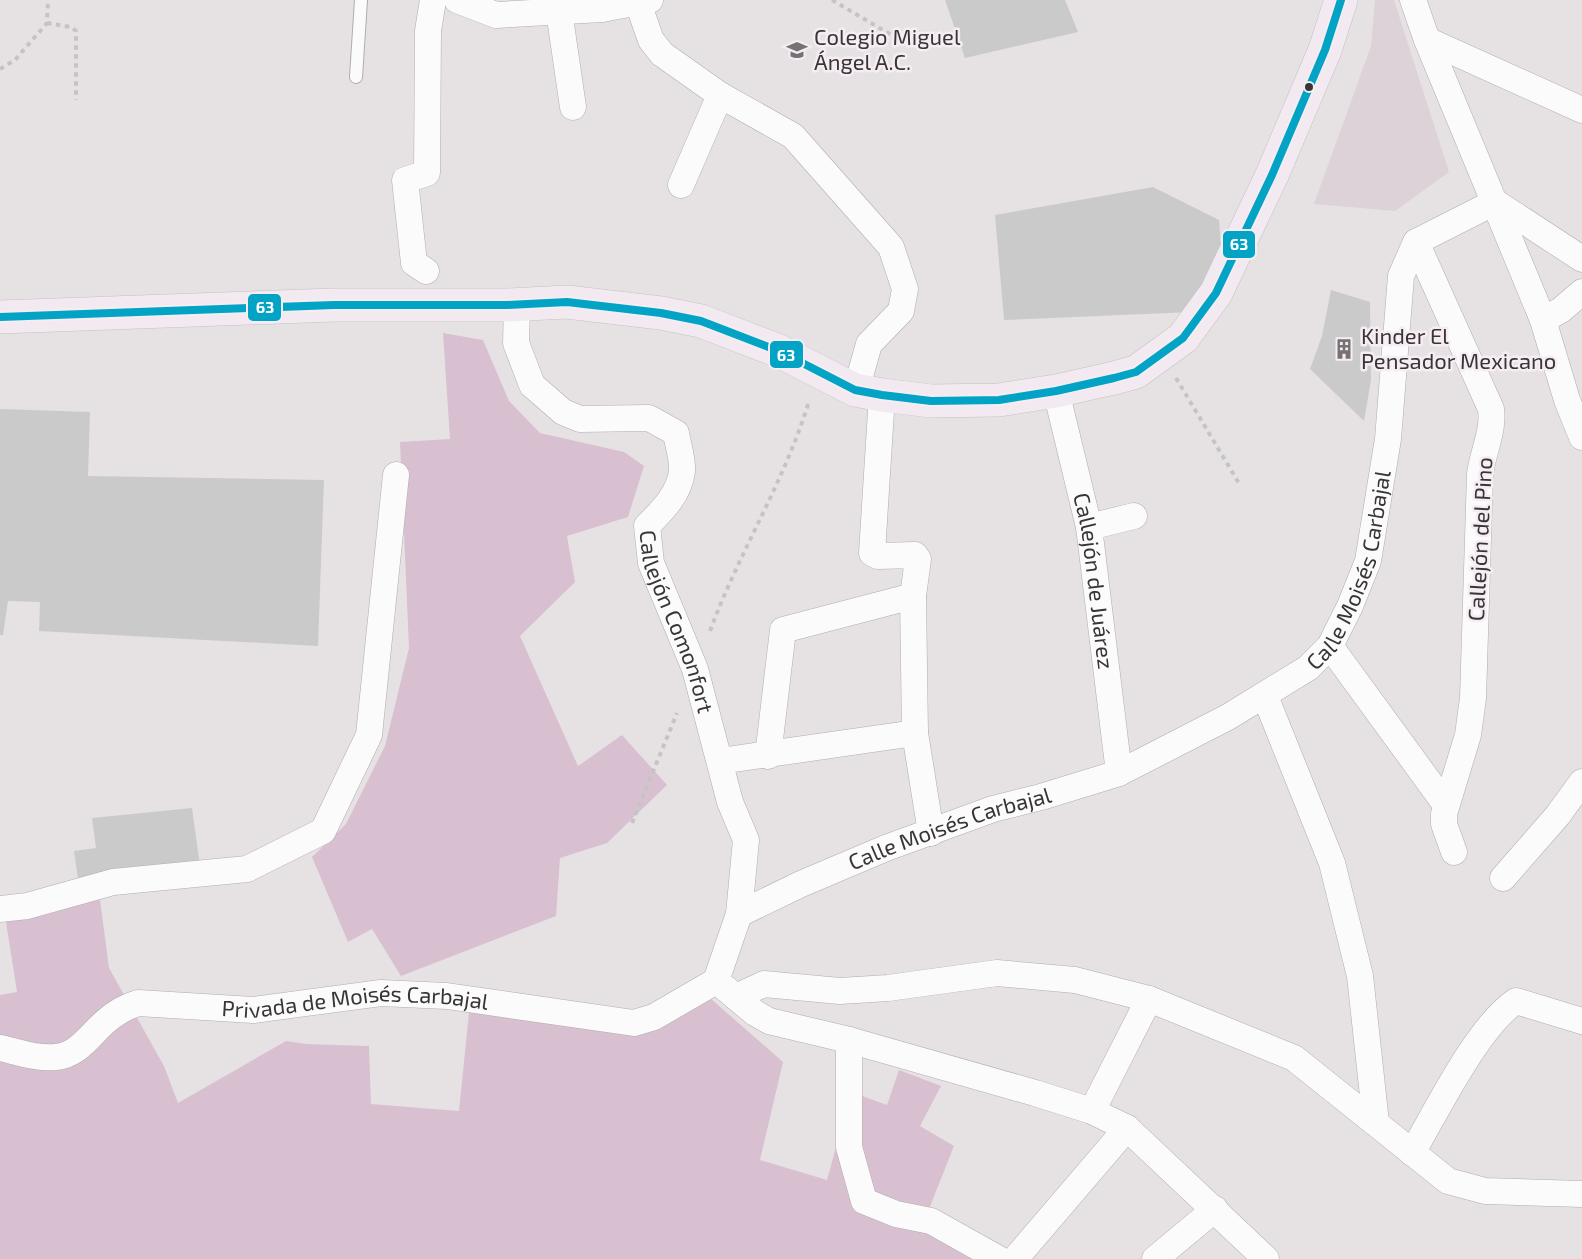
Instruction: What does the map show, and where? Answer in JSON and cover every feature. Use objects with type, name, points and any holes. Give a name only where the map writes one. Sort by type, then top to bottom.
[{"type":"main road","points":[[0,317],[334,305],[517,305],[567,302],[661,313],[701,321],[779,351],[855,390],[871,386],[931,401],[999,400],[1056,391],[1136,372],[1183,338],[1216,293],[1281,154],[1325,50],[1341,0]]},
{"type":"street","points":[[426,271],[414,263],[405,180],[427,172],[429,31],[433,0]]},
{"type":"street","points":[[457,0],[496,15],[644,2],[651,40],[662,54],[720,95],[793,136],[891,247],[905,289],[901,311],[869,344],[872,553],[878,556],[915,555],[918,559],[913,596],[915,733],[931,833]]},
{"type":"street","points":[[1413,0],[1427,40],[1543,320],[1567,400],[1582,437]]},
{"type":"street","points":[[559,11],[573,107]]},
{"type":"street","points":[[1427,40],[1582,110]]},
{"type":"street","points":[[681,185],[720,95]]},
{"type":"street","points":[[1416,242],[1495,202]]},
{"type":"street","points":[[1495,202],[1582,260]]},
{"type":"street","name":"Callejón del Pino","points":[[1416,242],[1491,409],[1493,424],[1482,456],[1480,474],[1473,698],[1468,735],[1446,805]]},
{"type":"street","name":"Calle Moisés Carbajal","points":[[739,914],[801,884],[993,808],[1041,797],[1119,773],[1265,696],[1308,668],[1330,646],[1350,606],[1368,561],[1388,439],[1401,276],[1416,242]]},
{"type":"street","points":[[1543,320],[1561,310],[1582,291]]},
{"type":"street","name":"Callejón Comonfort","points":[[517,305],[516,343],[532,385],[563,412],[580,419],[649,418],[676,434],[682,470],[677,488],[663,510],[647,525],[651,563],[695,669],[730,802],[746,840],[739,914]]},
{"type":"street","name":"Callejón de Juárez","points":[[1056,391],[1089,527],[1119,773]]},
{"type":"street","points":[[0,909],[27,906],[113,882],[246,869],[323,831],[369,735],[396,475]]},
{"type":"street","points":[[1089,527],[1134,516]]},
{"type":"street","points":[[768,756],[783,630],[913,596]]},
{"type":"street","points":[[1330,646],[1446,805],[1444,824],[1454,852]]},
{"type":"street","points":[[1265,696],[1332,863],[1360,976],[1376,1123]]},
{"type":"street","points":[[720,761],[768,756],[915,733]]},
{"type":"street","points":[[1503,878],[1558,815],[1582,782]]},
{"type":"street","points":[[739,914],[716,981],[769,1021],[849,1040],[1092,1111],[1127,1128],[1266,1259]]},
{"type":"street","points":[[736,997],[764,984],[840,991],[888,988],[997,973],[1075,980],[1149,999],[1294,1058],[1448,1181],[1485,1191],[1582,1194]]},
{"type":"street","name":"Privada de Moisés Carbajal","points":[[0,1048],[32,1056],[57,1057],[74,1052],[106,1020],[123,1008],[138,1003],[254,1010],[381,993],[447,996],[634,1023],[654,1017],[716,981]]},
{"type":"street","points":[[1092,1111],[1149,999]]},
{"type":"street","points":[[1412,1153],[1490,1024],[1516,1000],[1582,1021]]},
{"type":"street","points":[[849,1040],[849,1147],[864,1201],[896,1214],[931,1221],[999,1259]]},
{"type":"street","points":[[1015,1259],[1127,1128]]},
{"type":"street","points":[[1155,1259],[1215,1209]]},
{"type":"lane","points":[[356,77],[361,0]]},
{"type":"path","points":[[0,69],[15,60],[47,24],[48,0]]},
{"type":"path","points":[[832,0],[905,43]]},
{"type":"path","points":[[47,24],[71,27],[75,31],[76,100]]},
{"type":"path","points":[[1162,354],[1239,485]]},
{"type":"path","points":[[695,669],[726,586],[799,436],[819,372]]},
{"type":"path","points":[[632,823],[677,711]]},
{"type":"shaded area","points":[[1375,0],[1394,0],[1449,172],[1395,211],[1314,204],[1371,46]]},
{"type":"shaded area","points":[[443,333],[483,340],[509,401],[540,433],[624,452],[644,466],[628,517],[567,536],[575,582],[520,636],[578,766],[622,735],[667,785],[607,843],[560,858],[556,916],[401,976],[372,929],[348,942],[312,857],[346,824],[385,746],[409,648],[400,442],[450,439]]},
{"type":"shaded area","points":[[100,900],[109,968],[164,1066],[178,1103],[286,1041],[369,1046],[371,1104],[459,1111],[470,1003],[645,1033],[702,991],[783,1062],[760,1160],[827,1180],[851,1092],[887,1105],[899,1070],[941,1086],[920,1126],[954,1146],[929,1209],[999,1259],[0,1259],[0,995],[17,992],[5,916]]},
{"type":"building","points":[[945,0],[1065,0],[1078,32],[965,58]]},
{"type":"building","points":[[1153,187],[1219,220],[1222,261],[1192,312],[1004,320],[995,215]]},
{"type":"building","name":"Kinder El Pensador Mexicano","points":[[1331,290],[1370,302],[1371,380],[1364,421],[1310,369],[1322,336]]},
{"type":"building","points":[[0,409],[90,412],[88,476],[324,480],[318,646],[39,631],[40,602],[8,601],[3,635],[0,635]]},
{"type":"building","points":[[192,808],[200,866],[78,878],[74,851],[96,848],[92,818]]},
{"type":"transit line","name":"63","points":[[0,317],[334,305],[507,305],[567,302],[661,313],[701,321],[779,351],[855,390],[882,395],[931,401],[999,400],[1056,391],[1114,378],[1136,372],[1183,338],[1216,293],[1272,175],[1325,50],[1341,0]]},
{"type":"place","name":"Colegio Miguel Ángel A.C.","points":[[797,50]]},
{"type":"place","name":"Kinder El Pensador Mexicano","points":[[1344,349]]}]
